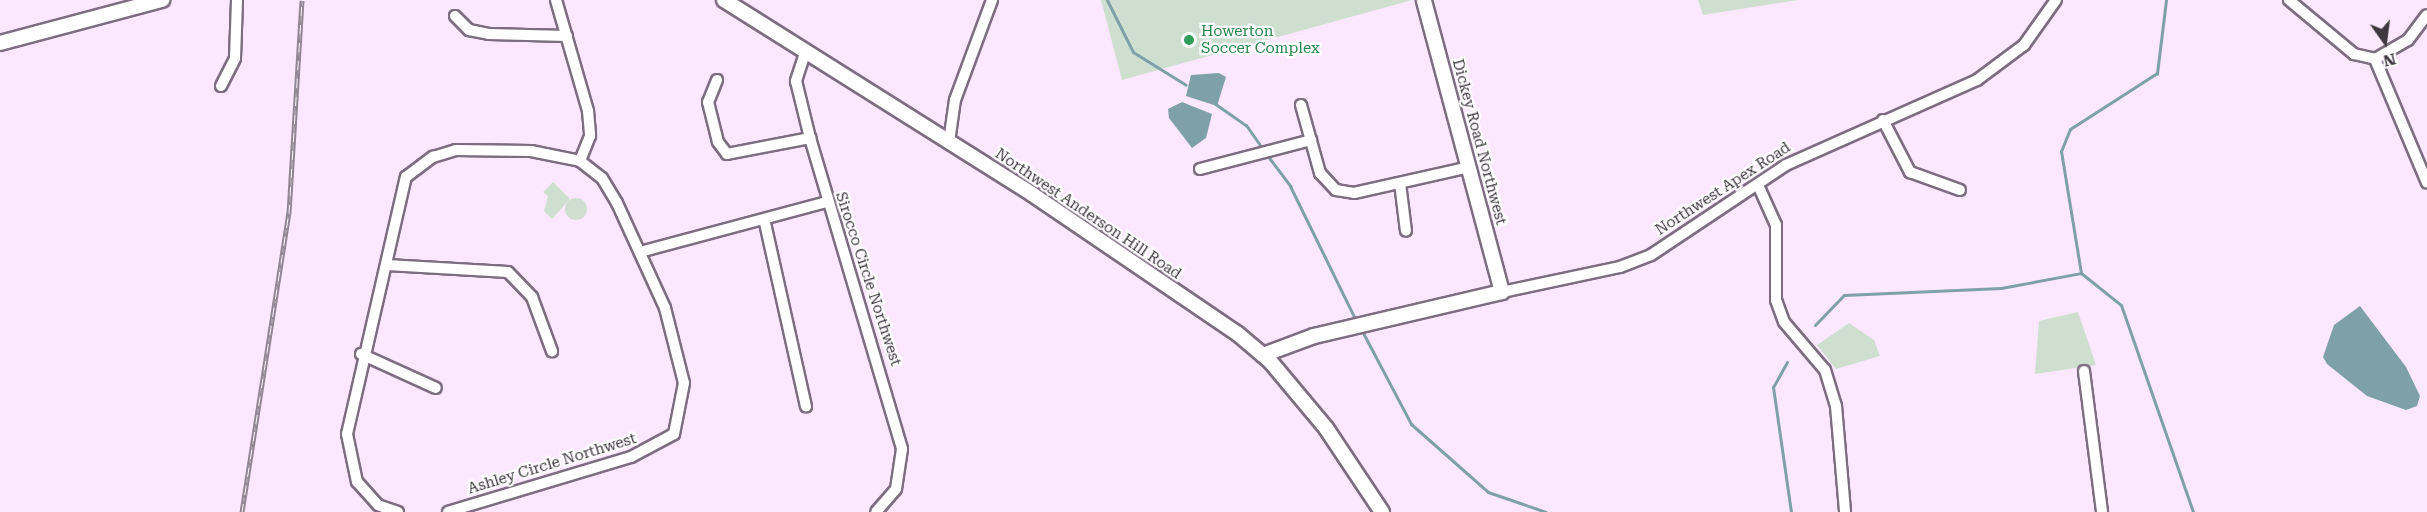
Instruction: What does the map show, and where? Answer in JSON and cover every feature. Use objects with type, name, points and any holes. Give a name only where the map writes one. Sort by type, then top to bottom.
[{"type":"main road","points":[[0,43],[162,0]]},
{"type":"main road","name":"Northwest Anderson Hill Road","points":[[724,0],[949,142],[1263,355],[1326,428],[1382,512]]},
{"type":"main road","name":"Dickey Road Northwest","points":[[1424,0],[1502,292]]},
{"type":"main road","name":"Northwest Apex Road","points":[[1263,355],[1314,336],[1502,292]]},
{"type":"street","points":[[221,86],[235,58],[237,0]]},
{"type":"street","points":[[398,512],[367,496],[348,458],[346,434],[361,354],[387,265],[398,195],[406,177],[433,157],[490,149],[580,161],[590,136],[588,111],[556,0]]},
{"type":"street","points":[[949,142],[955,100],[992,0]]},
{"type":"street","name":"Northwest Apex Road","points":[[1502,292],[1651,255],[1786,165],[1977,80],[2024,45],[2056,0]]},
{"type":"street","points":[[2289,0],[2354,54],[2375,59],[2408,40],[2427,15]]},
{"type":"street","points":[[455,16],[469,30],[489,34],[567,36]]},
{"type":"street","name":"Sirocco Circle Northwest","points":[[806,50],[796,81],[826,202],[902,449],[896,489],[876,512]]},
{"type":"street","points":[[2375,59],[2427,183]]},
{"type":"street","points":[[717,80],[708,102],[718,142],[727,154],[810,138]]},
{"type":"street","points":[[1301,105],[1320,173],[1336,190],[1354,193],[1469,167]]},
{"type":"street","points":[[1883,120],[1910,172],[1960,190]]},
{"type":"street","points":[[1200,169],[1311,140]]},
{"type":"street","name":"Ashley Circle Northwest","points":[[448,512],[632,457],[674,434],[684,383],[680,358],[640,252],[602,178],[580,161]]},
{"type":"street","points":[[1400,183],[1406,231]]},
{"type":"street","points":[[1758,185],[1776,225],[1776,300],[1784,322],[1825,370],[1836,406],[1845,512]]},
{"type":"street","points":[[640,252],[765,222],[826,202]]},
{"type":"street","points":[[765,222],[806,406]]},
{"type":"street","points":[[387,265],[508,272],[532,297],[552,351]]},
{"type":"street","points":[[361,354],[436,388]]},
{"type":"street","points":[[2084,371],[2102,512]]},
{"type":"shaded area","name":"Howerton Soccer Complex","points":[[1101,0],[1412,0],[1122,80]]},
{"type":"shaded area","points":[[1698,0],[1798,0],[1703,15]]},
{"type":"shaded area","points":[[1219,73],[1226,77],[1217,106],[1186,96],[1191,75]]},
{"type":"shaded area","points":[[1182,102],[1212,114],[1206,138],[1192,148],[1169,118],[1168,109]]},
{"type":"shaded area","points":[[553,182],[570,199],[552,219],[544,211],[548,196],[543,192]]},
{"type":"shaded area","points":[[576,198],[584,201],[587,209],[584,217],[576,220],[568,217],[565,209],[568,201]]},
{"type":"shaded area","points":[[2360,306],[2406,367],[2420,396],[2417,406],[2406,410],[2367,396],[2327,364],[2323,357],[2334,325]]},
{"type":"shaded area","points":[[2078,312],[2096,365],[2035,374],[2039,321]]},
{"type":"shaded area","points":[[1849,323],[1874,340],[1880,356],[1836,369],[1817,345]]},
{"type":"waterway","points":[[1107,0],[1133,52],[1186,85]]},
{"type":"waterway","points":[[2166,0],[2157,73],[2070,129],[2061,151],[2081,273],[2121,305],[2193,512]]},
{"type":"waterway","points":[[1214,103],[1246,125],[1263,149]]},
{"type":"waterway","points":[[1267,155],[1290,186],[1357,323]]},
{"type":"waterway","points":[[1815,325],[1844,295],[2001,288],[2081,273]]},
{"type":"waterway","points":[[1361,329],[1411,424],[1488,492],[1546,512]]},
{"type":"waterway","points":[[1787,362],[1773,387],[1791,512]]},
{"type":"railway","points":[[242,512],[289,213],[302,0]]},
{"type":"place","name":"Howerton Soccer Complex","points":[[1189,40]]}]
